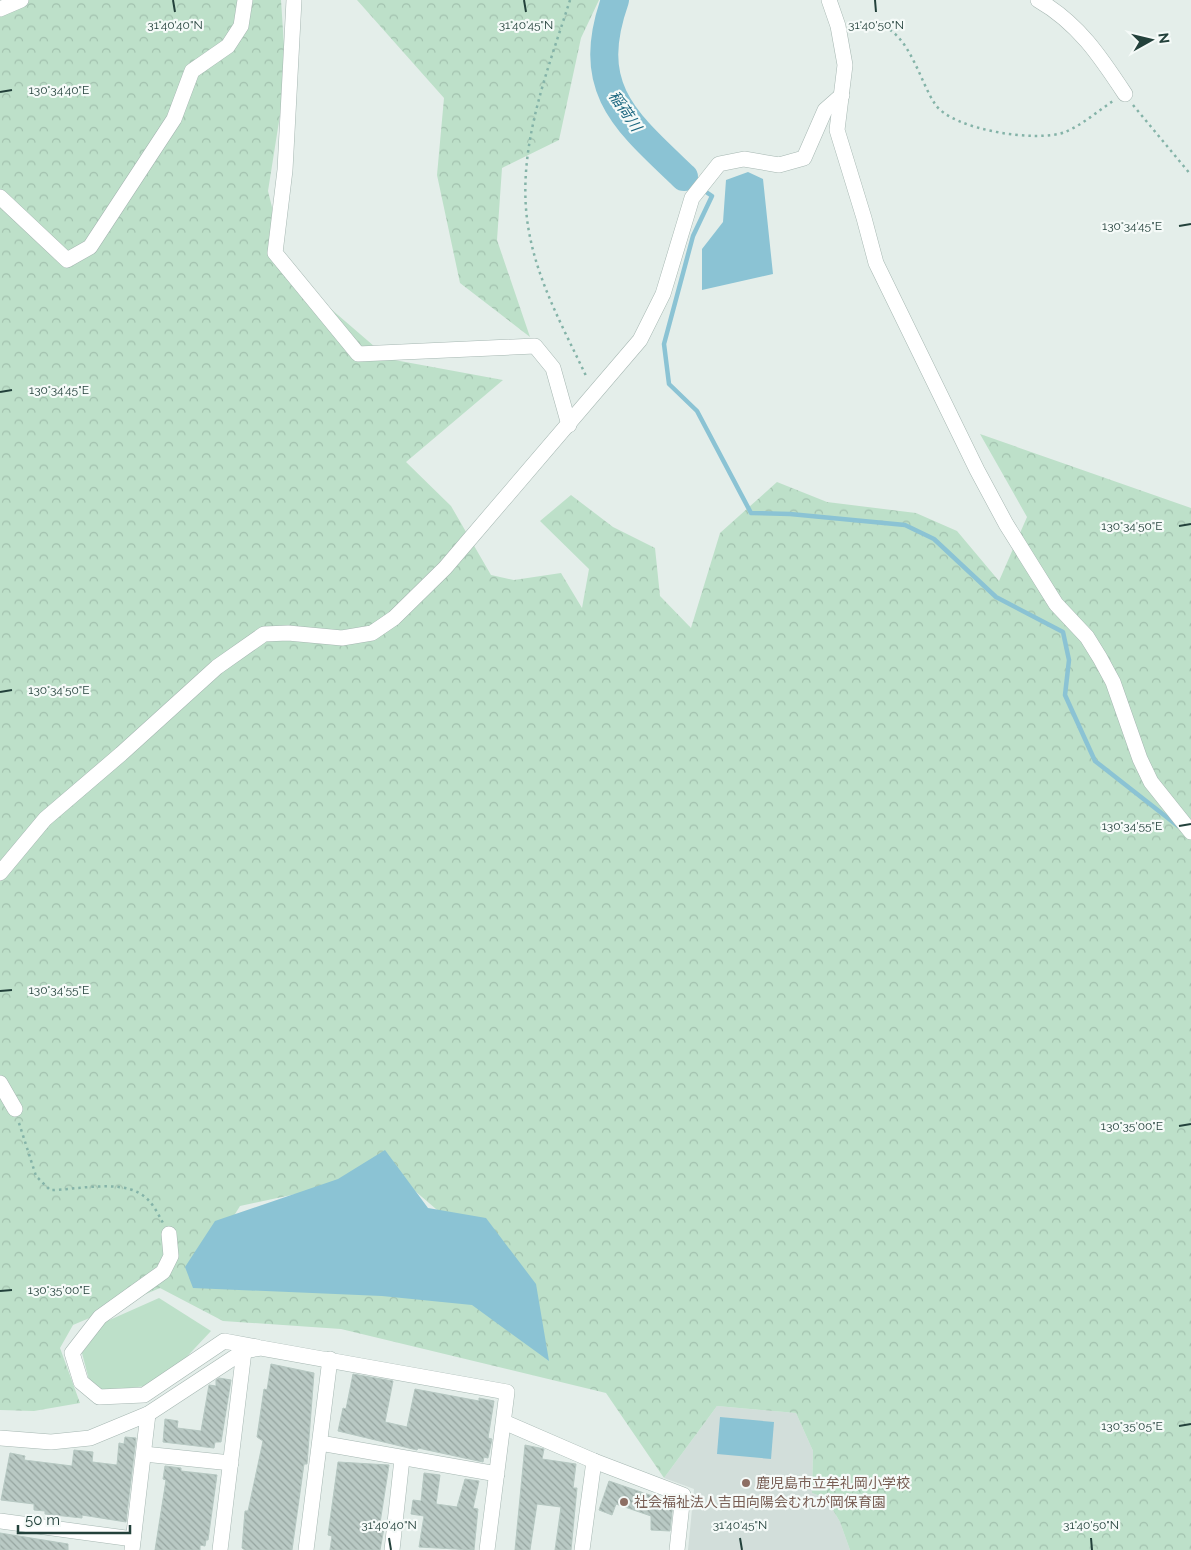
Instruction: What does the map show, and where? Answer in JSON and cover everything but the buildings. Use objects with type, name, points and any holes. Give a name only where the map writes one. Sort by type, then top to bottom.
[{"type":"street","points":[[0,9],[21,0]]},
{"type":"street","points":[[0,197],[67,260],[90,247],[174,119],[192,71],[228,46],[241,26],[244,0]]},
{"type":"street","points":[[294,0],[285,170],[275,253],[358,354],[536,346],[552,368],[569,425]]},
{"type":"street","points":[[829,0],[838,26],[845,65],[837,130],[876,263],[977,470],[1006,524],[1056,604],[1087,636],[1113,682],[1140,760],[1152,782],[1191,832]]},
{"type":"street","points":[[1038,0],[1074,25],[1101,58],[1125,94]]},
{"type":"street","points":[[0,873],[45,819],[121,754],[217,667],[264,634],[288,633],[342,638],[372,634],[394,618],[445,568],[595,395],[640,340],[663,294],[692,198],[709,175],[719,164],[744,159],[779,165],[804,158],[825,110],[842,95]]},
{"type":"street","points":[[0,1082],[15,1109]]},
{"type":"street","points":[[169,1234],[171,1256],[163,1272],[100,1317],[72,1353],[81,1382],[99,1397],[144,1395],[224,1341],[508,1392],[487,1550]]},
{"type":"street","points":[[0,1438],[51,1442],[90,1438],[148,1414],[244,1351],[261,1348]]},
{"type":"street","points":[[220,1550],[244,1351]]},
{"type":"street","points":[[306,1550],[330,1359]]},
{"type":"street","points":[[0,1521],[132,1545],[148,1414]]},
{"type":"street","points":[[504,1422],[594,1461],[683,1495],[677,1550]]},
{"type":"street","points":[[320,1443],[402,1459],[497,1474]]},
{"type":"street","points":[[144,1454],[231,1463]]},
{"type":"street","points":[[392,1550],[402,1459]]},
{"type":"street","points":[[582,1550],[594,1461]]},
{"type":"path","points":[[570,0],[542,86],[525,171],[525,191],[530,237],[545,287],[595,395]]},
{"type":"path","points":[[838,26],[880,25],[899,37],[936,106],[965,124],[1007,134],[1040,137],[1065,132],[1125,94],[1191,175]]},
{"type":"path","points":[[15,1109],[36,1176],[50,1190],[117,1186],[138,1192],[153,1205],[169,1234]]},
{"type":"shaded area","name":"鹿児島市立牟礼岡小学校","points":[[717,1406],[796,1413],[813,1451],[812,1493],[826,1498],[840,1522],[850,1550],[688,1550],[694,1489],[664,1478]]},
{"type":"green space","points":[[0,0],[281,0],[286,77],[268,191],[288,272],[389,359],[503,380],[406,462],[451,506],[491,575],[514,580],[561,573],[582,608],[589,569],[540,521],[571,495],[613,527],[655,548],[660,596],[691,628],[720,533],[777,482],[827,502],[916,513],[957,531],[999,581],[1027,517],[980,434],[1191,508],[1191,1550],[850,1550],[840,1522],[826,1498],[812,1493],[813,1451],[796,1413],[717,1406],[664,1478],[606,1393],[341,1329],[223,1321],[160,1288],[73,1325],[60,1348],[80,1403],[34,1411],[0,1410]],"holes":[[[394,1173],[471,1239],[196,1277],[240,1206]]]},
{"type":"green space","points":[[357,0],[599,0],[581,38],[559,140],[502,168],[497,240],[530,337],[460,283],[437,175],[444,98]]},
{"type":"green space","points":[[159,1298],[211,1331],[179,1365],[146,1386],[104,1391],[89,1380],[82,1353],[105,1322]]},
{"type":"water","points":[[748,172],[763,179],[773,274],[702,290],[702,249],[723,222],[726,180]]},
{"type":"water","points":[[385,1150],[428,1208],[486,1218],[536,1284],[549,1361],[472,1305],[382,1296],[193,1288],[185,1267],[215,1221],[338,1179]]},
{"type":"water","points":[[720,1417],[774,1422],[771,1459],[717,1454]]},
{"type":"waterway","name":"稲荷川","points":[[615,0],[607,31],[604,57],[607,80],[615,100],[628,119],[644,138],[684,177]]},
{"type":"waterway","points":[[684,177],[712,196],[693,236],[664,344],[669,384],[697,411],[751,513],[790,514],[905,525],[934,539],[996,597],[1063,632],[1069,660],[1065,695],[1095,761],[1178,826]]},
{"type":"place","name":"鹿児島市立牟礼岡小学校","points":[[746,1483]]},
{"type":"place","name":"社会福祉法人吉田向陽会むれが岡保育園","points":[[624,1502]]}]
